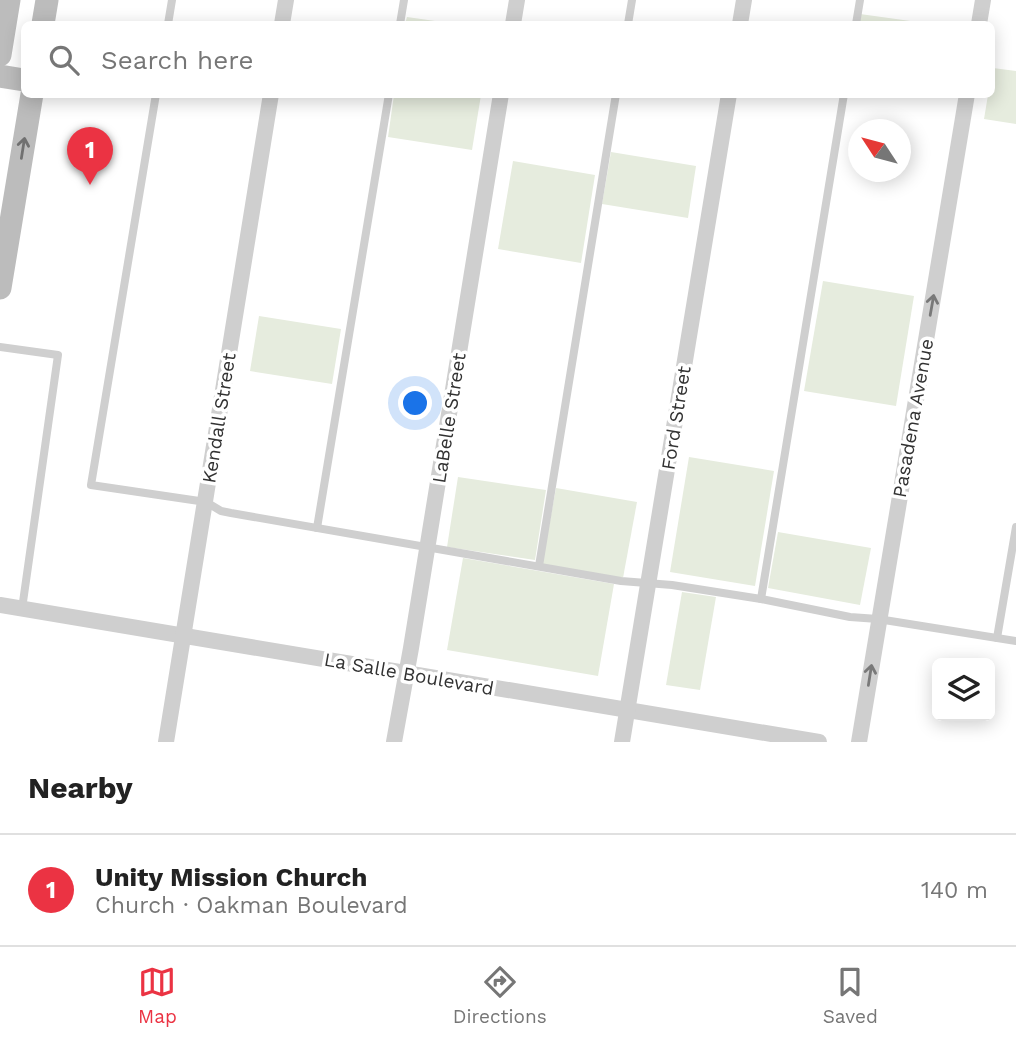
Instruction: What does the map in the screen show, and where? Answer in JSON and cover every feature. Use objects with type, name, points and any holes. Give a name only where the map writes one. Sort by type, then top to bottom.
[{"type":"street","points":[[0,55],[9,0]]},
{"type":"street","points":[[44,21],[47,0]]},
{"type":"street","points":[[282,21],[286,0]]},
{"type":"street","points":[[514,21],[517,0]]},
{"type":"street","points":[[740,21],[744,0]]},
{"type":"street","points":[[980,21],[983,0]]},
{"type":"street","points":[[0,76],[21,80]]},
{"type":"street","points":[[1,277],[9,182],[31,98]]},
{"type":"street","name":"Kendall Street","points":[[166,742],[270,98]]},
{"type":"street","name":"LaBelle Street","points":[[394,742],[500,98]]},
{"type":"street","name":"Ford Street","points":[[622,742],[728,98]]},
{"type":"street","name":"Pasadena Avenue","points":[[859,742],[966,98]]},
{"type":"street","name":"La Salle Boulevard","points":[[0,605],[819,742]]},
{"type":"lane","points":[[168,21],[172,0]]},
{"type":"lane","points":[[400,21],[404,0]]},
{"type":"lane","points":[[628,21],[632,0]]},
{"type":"lane","points":[[856,21],[860,0]]},
{"type":"lane","points":[[155,98],[91,485],[206,502],[221,511],[633,583],[650,582],[761,599],[849,617],[878,619],[1016,641]]},
{"type":"lane","points":[[317,528],[388,98]]},
{"type":"lane","points":[[539,566],[615,98]]},
{"type":"lane","points":[[761,599],[843,98]]},
{"type":"lane","points":[[0,348],[58,355],[22,609]]},
{"type":"lane","points":[[997,638],[1016,527]]},
{"type":"shaded area","points":[[860,14],[910,21],[859,21]]},
{"type":"shaded area","points":[[407,17],[435,21],[406,21]]},
{"type":"shaded area","points":[[995,68],[1016,71],[1016,124],[984,119],[988,98],[995,98]]},
{"type":"shaded area","points":[[394,98],[481,98],[472,150],[388,137]]},
{"type":"shaded area","points":[[611,152],[696,166],[688,218],[602,204]]},
{"type":"shaded area","points":[[513,161],[595,175],[581,263],[498,249]]},
{"type":"shaded area","points":[[823,281],[914,296],[896,406],[804,391]]},
{"type":"shaded area","points":[[259,316],[341,329],[332,384],[250,371]]},
{"type":"shaded area","points":[[689,457],[774,471],[755,586],[670,572]]},
{"type":"shaded area","points":[[458,477],[546,490],[535,560],[447,547]]},
{"type":"shaded area","points":[[556,488],[637,502],[623,578],[542,564]]},
{"type":"shaded area","points":[[778,532],[871,548],[860,605],[768,588]]},
{"type":"shaded area","points":[[463,558],[614,584],[598,676],[447,650]]},
{"type":"shaded area","points":[[682,592],[716,597],[700,690],[666,685]]},
{"type":"place","name":"Unity Mission Church","points":[[90,185]]}]
